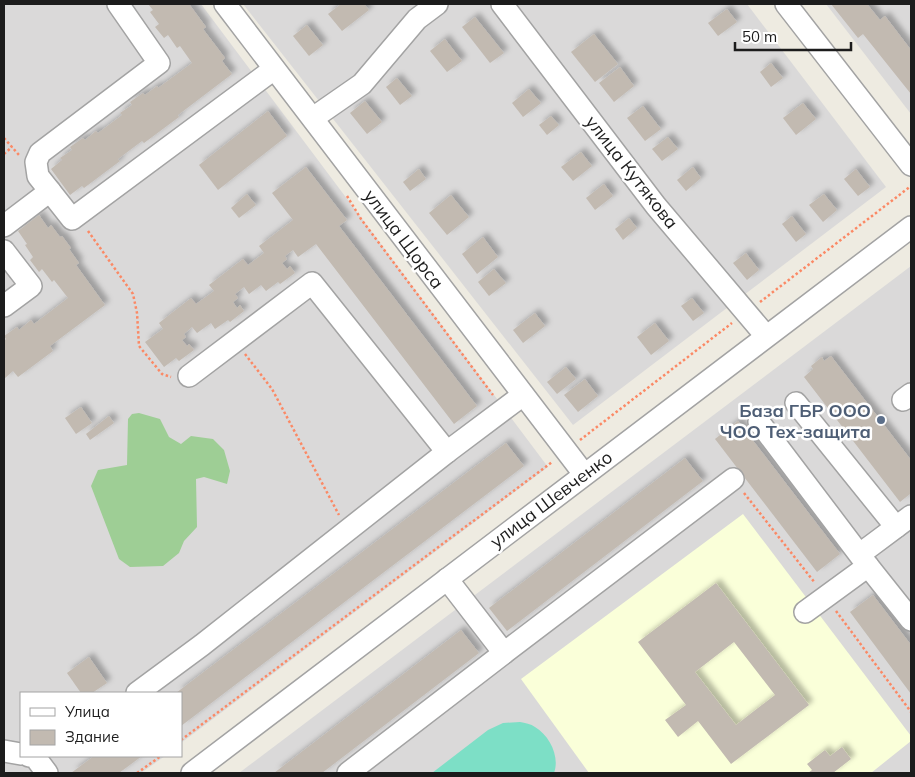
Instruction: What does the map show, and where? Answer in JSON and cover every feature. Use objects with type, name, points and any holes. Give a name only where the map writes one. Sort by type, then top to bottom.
[{"type":"street","points":[[118,4],[159,63],[40,152],[36,162],[38,176],[72,219],[274,68]]},
{"type":"street","name":"улица Щорса","points":[[225,4],[584,474]]},
{"type":"street","points":[[312,118],[362,84],[417,19],[436,4]]},
{"type":"street","name":"улица Кутякова","points":[[502,4],[656,206],[766,336]]},
{"type":"street","points":[[788,5],[911,166]]},
{"type":"street","points":[[4,226],[50,191]]},
{"type":"street","name":"улица Шевченко","points":[[192,773],[911,226]]},
{"type":"street","points":[[4,250],[31,286],[4,306]]},
{"type":"street","points":[[189,376],[312,283],[448,452]]},
{"type":"street","points":[[138,692],[202,645],[523,394]]},
{"type":"street","points":[[796,403],[904,521],[826,597],[805,612]]},
{"type":"street","points":[[759,422],[911,620]]},
{"type":"street","points":[[348,773],[734,479]]},
{"type":"street","points":[[447,579],[504,653]]},
{"type":"street","points":[[4,751],[20,754]]},
{"type":"path","points":[[4,154],[12,147]]},
{"type":"path","points":[[182,739],[566,451],[911,186]]},
{"type":"path","points":[[77,215],[133,294],[137,313],[139,346],[162,374],[179,380],[189,376]]},
{"type":"path","points":[[235,341],[272,389],[348,531]]},
{"type":"path","points":[[734,479],[826,597],[911,712]]},
{"type":"path","points":[[137,773],[159,757]]},
{"type":"shaded area","points":[[4,4],[201,4],[548,467],[182,742],[182,692],[20,692],[20,757],[164,757],[141,773],[4,773]]},
{"type":"shaded area","points":[[243,4],[747,4],[886,187],[573,425]]},
{"type":"shaded area","points":[[826,4],[911,4],[911,114]]},
{"type":"shaded area","points":[[911,266],[911,773],[239,773]]},
{"type":"shaded area","points":[[743,514],[911,736],[911,741],[871,773],[589,773],[521,679]]},
{"type":"green space","points":[[139,413],[160,419],[169,437],[181,444],[191,436],[213,439],[224,450],[230,471],[227,484],[204,477],[196,479],[197,527],[184,541],[179,553],[163,566],[130,567],[119,559],[91,486],[98,470],[127,465],[128,419],[132,414]]},
{"type":"green space","points":[[520,722],[535,727],[549,741],[556,760],[554,773],[432,773],[488,730],[503,723]]},
{"type":"building","points":[[148,4],[189,4],[206,27],[203,29],[225,58],[222,61],[232,74],[178,115],[179,117],[144,143],[142,141],[118,159],[120,161],[84,188],[82,186],[70,195],[51,169],[62,160],[60,158],[72,150],[70,147],[83,138],[85,140],[96,131],[98,133],[122,115],[120,113],[132,105],[130,102],[143,93],[145,95],[157,86],[158,88],[192,63],[180,46],[177,48],[168,35],[164,38],[155,27],[159,24],[150,12],[153,10]]},
{"type":"building","points":[[341,4],[364,4],[369,10],[342,31],[328,14]]},
{"type":"building","points":[[831,4],[867,4],[880,20],[885,16],[911,50],[911,94],[863,34],[858,38]]},
{"type":"building","points":[[727,9],[737,22],[718,36],[708,23]]},
{"type":"building","points":[[475,17],[504,53],[490,63],[462,27]]},
{"type":"building","points":[[307,25],[323,45],[309,56],[293,36]]},
{"type":"building","points":[[594,34],[618,64],[595,82],[571,52]]},
{"type":"building","points":[[445,39],[462,61],[447,72],[430,51]]},
{"type":"building","points":[[771,63],[783,78],[771,87],[760,72]]},
{"type":"building","points":[[620,67],[634,86],[614,102],[599,83]]},
{"type":"building","points":[[397,78],[412,96],[400,105],[386,87]]},
{"type":"building","points":[[529,89],[541,103],[523,117],[512,103]]},
{"type":"building","points":[[365,101],[382,122],[367,134],[350,113]]},
{"type":"building","points":[[803,103],[816,119],[796,135],[783,118]]},
{"type":"building","points":[[643,106],[661,129],[645,141],[627,118]]},
{"type":"building","points":[[268,111],[287,136],[218,190],[199,165]]},
{"type":"building","points":[[551,116],[559,125],[547,135],[539,125]]},
{"type":"building","points":[[668,137],[678,149],[662,161],[652,149]]},
{"type":"building","points":[[581,152],[592,166],[573,181],[561,167]]},
{"type":"building","points":[[306,167],[347,220],[339,226],[477,406],[454,424],[316,244],[298,257],[293,250],[285,256],[287,259],[282,263],[287,269],[290,266],[295,273],[280,284],[278,282],[266,291],[261,285],[249,294],[244,287],[235,294],[238,298],[233,302],[237,308],[240,305],[244,311],[230,322],[228,320],[215,329],[211,323],[197,333],[192,327],[184,334],[186,337],[182,340],[194,350],[179,361],[176,358],[164,367],[145,342],[163,329],[159,323],[191,298],[196,304],[214,291],[209,285],[243,259],[248,265],[264,253],[259,246],[293,220],[272,193]]},
{"type":"building","points":[[693,167],[701,178],[686,191],[677,180]]},
{"type":"building","points":[[419,169],[426,179],[410,191],[403,182]]},
{"type":"building","points":[[856,169],[870,187],[858,196],[844,179]]},
{"type":"building","points":[[604,184],[613,196],[595,210],[586,198]]},
{"type":"building","points":[[247,194],[256,205],[239,218],[231,208]]},
{"type":"building","points":[[824,194],[837,210],[823,222],[809,205]]},
{"type":"building","points":[[451,195],[469,217],[447,235],[429,213]]},
{"type":"building","points":[[39,215],[48,228],[51,225],[71,248],[69,249],[79,263],[76,265],[105,305],[50,346],[53,351],[18,377],[13,371],[4,379],[4,341],[6,339],[4,336],[17,327],[19,330],[31,320],[34,324],[68,298],[54,280],[52,282],[42,269],[39,272],[30,260],[33,257],[18,231]]},
{"type":"building","points":[[792,216],[806,234],[796,242],[782,224]]},
{"type":"building","points":[[629,218],[637,228],[623,240],[615,229]]},
{"type":"building","points":[[483,237],[498,257],[477,274],[462,254]]},
{"type":"building","points":[[746,253],[759,270],[747,280],[733,263]]},
{"type":"building","points":[[494,269],[506,283],[489,296],[478,282]]},
{"type":"building","points":[[692,298],[704,313],[693,321],[681,306]]},
{"type":"building","points":[[535,313],[545,326],[523,343],[513,330]]},
{"type":"building","points":[[655,323],[669,341],[651,355],[637,337]]},
{"type":"building","points":[[831,356],[911,460],[911,496],[910,494],[900,502],[804,377],[813,369],[811,366],[822,357],[824,361]]},
{"type":"building","points":[[566,367],[576,379],[557,394],[547,382]]},
{"type":"building","points":[[585,379],[598,396],[578,412],[564,395]]},
{"type":"building","points":[[81,407],[92,423],[76,434],[65,418]]},
{"type":"building","points":[[109,416],[114,423],[90,440],[86,434]]},
{"type":"building","points":[[738,421],[840,554],[817,572],[715,439]]},
{"type":"building","points":[[506,443],[524,466],[182,725],[182,692],[177,692]]},
{"type":"building","points":[[685,458],[703,481],[507,631],[489,608]]},
{"type":"building","points":[[716,583],[809,705],[731,764],[698,721],[678,737],[665,720],[686,705],[638,642]],"holes":[[[734,642],[775,695],[736,725],[695,672]]]},
{"type":"building","points":[[873,595],[911,645],[911,694],[850,612]]},
{"type":"building","points":[[461,630],[479,653],[322,773],[274,773]]},
{"type":"building","points":[[89,657],[107,683],[94,692],[80,692],[67,673]]},
{"type":"building","points":[[842,747],[851,759],[833,773],[808,773],[812,770],[807,764],[825,750],[830,756]]},
{"type":"building","points":[[93,757],[141,757],[119,773],[71,773]]},
{"type":"place","name":"База ГБР ООО ЧОО Тех-защита","points":[[881,420]]}]
